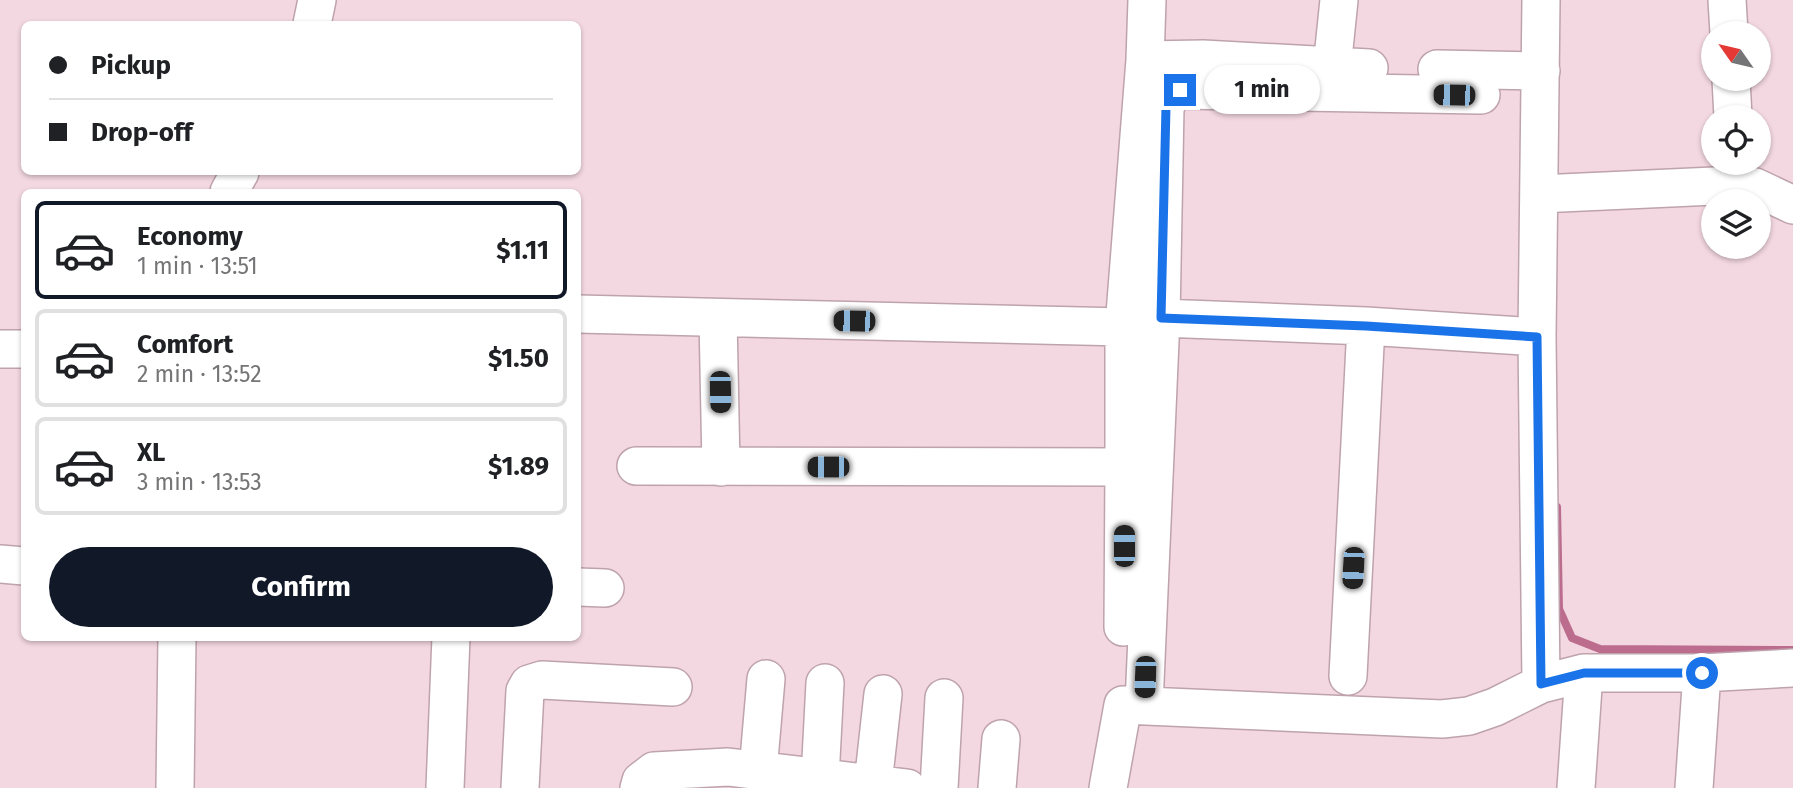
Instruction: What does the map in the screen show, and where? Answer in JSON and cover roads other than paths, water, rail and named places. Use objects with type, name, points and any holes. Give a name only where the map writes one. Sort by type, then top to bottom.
[{"type":"street","points":[[313,21],[317,0]]},
{"type":"street","points":[[1133,705],[1124,467],[1124,327],[1145,60],[1147,0]]},
{"type":"street","points":[[1332,68],[1339,0]]},
{"type":"street","points":[[1541,0],[1537,337],[1541,684]]},
{"type":"street","points":[[1727,0],[1728,21]]},
{"type":"street","points":[[1145,60],[1203,59],[1332,68],[1541,71]]},
{"type":"street","points":[[1108,788],[1133,705],[1161,318],[1166,107],[1171,95],[1180,90],[1481,96]]},
{"type":"street","points":[[1539,194],[1725,175]]},
{"type":"street","points":[[1737,175],[1793,205]]},
{"type":"street","points":[[581,314],[1124,327]]},
{"type":"street","points":[[718,318],[721,467]]},
{"type":"street","points":[[1161,318],[1366,326],[1537,337]]},
{"type":"street","points":[[1348,676],[1366,326]]},
{"type":"street","points":[[0,349],[21,349]]},
{"type":"street","points":[[636,466],[1124,467]]},
{"type":"street","points":[[0,564],[21,566]]},
{"type":"street","points":[[175,788],[177,641]]},
{"type":"street","points":[[445,788],[451,641]]},
{"type":"street","points":[[1133,705],[1442,719],[1469,716],[1495,707],[1541,684],[1584,673],[1702,673],[1793,668]]},
{"type":"street","points":[[1576,788],[1584,673]]},
{"type":"street","points":[[1694,788],[1702,673]]},
{"type":"street","points":[[738,775],[766,679]]},
{"type":"street","points":[[520,788],[525,691],[529,684],[542,680],[673,687]]},
{"type":"street","points":[[825,683],[842,783]]},
{"type":"street","points":[[842,783],[883,694]]},
{"type":"street","points":[[939,788],[944,698]]},
{"type":"street","points":[[997,788],[1001,739]]},
{"type":"street","points":[[639,788],[641,781],[654,771],[842,783]]},
{"type":"waterway","points":[[1557,507],[1559,609],[1572,638],[1600,649],[1793,650]]}]
